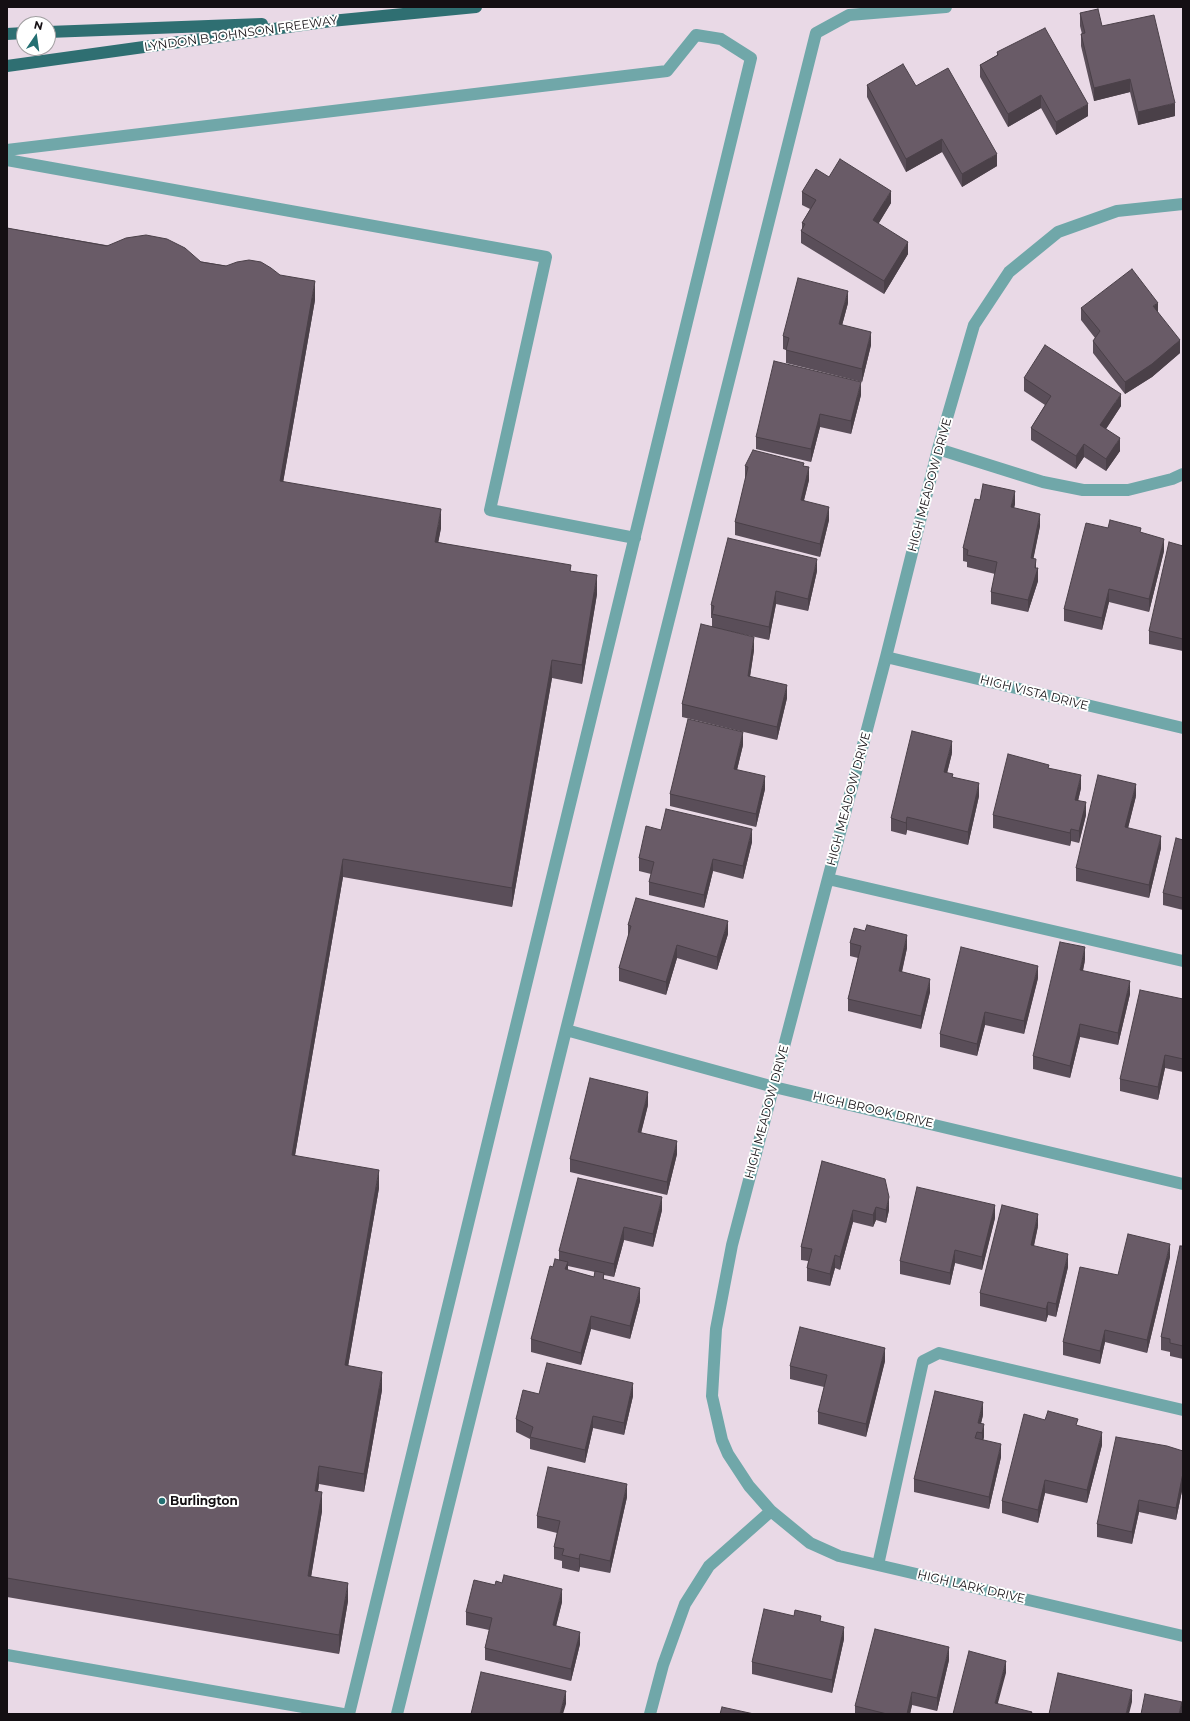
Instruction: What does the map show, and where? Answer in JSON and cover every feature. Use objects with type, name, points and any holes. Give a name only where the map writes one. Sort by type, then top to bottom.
[{"type":"main road","name":"LYNDON B JOHNSON FREEWAY","points":[[7,66],[331,21],[476,7]]},
{"type":"main road","points":[[56,32],[331,21]]},
{"type":"street","points":[[397,1714],[566,1030],[816,34],[849,15],[946,7]]},
{"type":"street","points":[[7,150],[667,71],[696,35],[721,39],[751,58],[349,1714]]},
{"type":"street","points":[[7,160],[546,257],[490,510],[635,538]]},
{"type":"street","name":"HIGH MEADOW DRIVE","points":[[771,1511],[749,1486],[728,1454],[722,1440],[712,1396],[716,1329],[732,1245],[886,657],[938,449],[974,325],[1009,272],[1058,232],[1117,211],[1183,204]]},
{"type":"street","points":[[938,449],[1043,482],[1083,490],[1128,490],[1172,479],[1183,474]]},
{"type":"street","name":"HIGH VISTA DRIVE","points":[[886,657],[1183,728]]},
{"type":"street","points":[[828,880],[1183,962]]},
{"type":"street","name":"HIGH BROOK DRIVE","points":[[566,1030],[774,1087],[1183,1184]]},
{"type":"street","points":[[878,1565],[922,1361],[939,1353],[1183,1410]]},
{"type":"street","points":[[650,1714],[663,1665],[685,1604],[709,1566],[771,1511]]},
{"type":"street","name":"HIGH LARK DRIVE","points":[[771,1511],[810,1543],[839,1556],[1183,1636]]},
{"type":"street","points":[[7,1655],[344,1714]]},
{"type":"building","points":[[1098,9],[1102,26],[1154,15],[1175,103],[1138,112],[1130,79],[1094,88],[1081,34],[1085,33],[1080,13]]},
{"type":"building","points":[[1045,28],[1088,104],[1056,122],[1041,95],[1008,114],[980,65],[998,55],[997,52]]},
{"type":"building","points":[[903,64],[916,86],[948,68],[997,154],[962,174],[942,139],[906,159],[867,85]]},
{"type":"building","points":[[840,159],[891,191],[873,220],[908,242],[884,281],[801,231],[805,224],[802,223],[816,200],[802,192],[816,169],[829,177]]},
{"type":"building","points":[[7,228],[107,246],[126,238],[146,235],[167,239],[185,248],[201,262],[226,266],[249,260],[261,262],[280,275],[315,281],[280,481],[441,509],[435,542],[571,565],[570,571],[597,575],[582,665],[552,660],[512,888],[343,859],[292,1155],[379,1170],[345,1365],[382,1372],[364,1474],[319,1466],[315,1491],[322,1492],[308,1576],[348,1583],[339,1635],[7,1578]]},
{"type":"building","points":[[1132,269],[1158,303],[1153,306],[1180,340],[1152,364],[1125,382],[1093,341],[1100,331],[1081,308]]},
{"type":"building","points":[[798,278],[848,291],[839,324],[871,332],[862,369],[786,350],[789,338],[783,336]]},
{"type":"building","points":[[1045,345],[1121,394],[1100,425],[1120,438],[1106,459],[1084,444],[1076,456],[1031,428],[1051,396],[1024,378]]},
{"type":"building","points":[[774,361],[861,382],[851,421],[820,414],[811,449],[756,437]]},
{"type":"building","points":[[753,450],[804,463],[803,466],[809,467],[801,500],[829,507],[820,544],[735,522],[748,467],[745,466]]},
{"type":"building","points":[[983,484],[1015,491],[1011,507],[1040,514],[1031,558],[1036,559],[1035,568],[1038,568],[1028,600],[991,592],[997,562],[967,555],[968,550],[963,548],[975,499],[980,500]]},
{"type":"building","points":[[1110,520],[1141,528],[1140,532],[1164,539],[1149,599],[1109,589],[1102,618],[1064,609],[1086,523],[1108,528]]},
{"type":"building","points":[[728,538],[817,559],[808,599],[776,591],[769,627],[712,614],[714,606],[711,605]]},
{"type":"building","points":[[1169,542],[1183,546],[1183,639],[1149,631]]},
{"type":"building","points":[[701,624],[754,637],[748,676],[787,685],[777,727],[682,704]]},
{"type":"building","points":[[688,719],[743,732],[734,769],[765,776],[756,814],[670,794]]},
{"type":"building","points":[[912,731],[952,741],[944,772],[953,774],[952,777],[979,783],[968,832],[907,817],[906,823],[891,818]]},
{"type":"building","points":[[1008,754],[1049,765],[1048,768],[1081,775],[1075,800],[1086,802],[1079,831],[1071,829],[1070,833],[993,815]]},
{"type":"building","points":[[1098,775],[1136,784],[1125,827],[1161,836],[1149,885],[1076,868]]},
{"type":"building","points":[[666,809],[752,829],[743,866],[713,859],[704,895],[649,882],[654,862],[639,858],[646,826],[661,830]]},
{"type":"building","points":[[1176,838],[1183,840],[1183,898],[1163,893]]},
{"type":"building","points":[[636,898],[728,921],[717,957],[677,945],[666,982],[619,968],[631,926],[628,925]]},
{"type":"building","points":[[867,925],[907,935],[899,971],[930,979],[921,1016],[848,999],[861,946],[850,943],[854,928],[865,931]]},
{"type":"building","points":[[1060,942],[1085,947],[1080,970],[1130,981],[1118,1033],[1080,1024],[1070,1066],[1033,1056]]},
{"type":"building","points":[[961,947],[1038,966],[1024,1021],[985,1012],[977,1044],[940,1034]]},
{"type":"building","points":[[1140,990],[1183,999],[1183,1059],[1165,1055],[1158,1087],[1120,1079]]},
{"type":"building","points":[[590,1078],[648,1092],[638,1132],[677,1141],[667,1182],[570,1159]]},
{"type":"building","points":[[822,1161],[885,1179],[889,1197],[886,1210],[876,1207],[873,1215],[853,1210],[840,1257],[835,1255],[830,1274],[807,1268],[812,1249],[801,1247]]},
{"type":"building","points":[[578,1178],[662,1197],[653,1234],[624,1227],[614,1264],[559,1251]]},
{"type":"building","points":[[917,1187],[995,1205],[982,1257],[955,1250],[950,1273],[900,1261]]},
{"type":"building","points":[[1002,1205],[1038,1214],[1031,1245],[1068,1254],[1056,1304],[1048,1302],[1046,1309],[980,1293]]},
{"type":"building","points":[[1128,1234],[1170,1244],[1147,1340],[1105,1330],[1100,1351],[1063,1342],[1080,1267],[1118,1275]]},
{"type":"building","points":[[1180,1246],[1183,1246],[1183,1346],[1170,1343],[1170,1339],[1161,1337]]},
{"type":"building","points":[[555,1259],[568,1262],[565,1269],[594,1277],[595,1271],[604,1273],[603,1279],[640,1288],[630,1326],[591,1316],[581,1353],[531,1339],[550,1266],[553,1267]]},
{"type":"building","points":[[800,1327],[885,1348],[866,1424],[818,1412],[827,1375],[790,1366]]},
{"type":"building","points":[[547,1363],[633,1383],[624,1423],[593,1416],[585,1450],[530,1437],[533,1427],[516,1419],[523,1390],[539,1394]]},
{"type":"building","points":[[935,1391],[983,1402],[978,1423],[984,1424],[982,1433],[977,1432],[975,1438],[1001,1444],[989,1497],[914,1479]]},
{"type":"building","points":[[1048,1411],[1078,1419],[1076,1425],[1102,1432],[1087,1490],[1045,1480],[1038,1510],[1002,1501],[1024,1414],[1045,1420]]},
{"type":"building","points":[[1116,1437],[1167,1446],[1183,1451],[1183,1473],[1176,1508],[1139,1500],[1132,1532],[1097,1524]]},
{"type":"building","points":[[548,1467],[627,1484],[610,1561],[580,1554],[579,1559],[562,1555],[564,1549],[554,1547],[560,1521],[537,1516]]},
{"type":"building","points":[[504,1575],[562,1589],[553,1625],[580,1632],[571,1669],[485,1648],[492,1618],[466,1612],[474,1580],[495,1585],[496,1581],[502,1583]]},
{"type":"building","points":[[764,1609],[794,1616],[795,1610],[821,1616],[820,1621],[844,1627],[832,1680],[752,1662]]},
{"type":"building","points":[[875,1629],[949,1647],[937,1698],[912,1692],[907,1714],[887,1714],[855,1706]]},
{"type":"building","points":[[969,1651],[1006,1661],[995,1703],[1032,1712],[1031,1714],[953,1714]]},
{"type":"building","points":[[481,1672],[566,1691],[560,1714],[471,1714]]},
{"type":"building","points":[[1058,1673],[1132,1690],[1126,1714],[1049,1714]]},
{"type":"building","points":[[1145,1694],[1182,1702],[1179,1714],[1141,1714]]},
{"type":"building","points":[[722,1707],[754,1714],[720,1714]]},
{"type":"place","name":"Burlington","points":[[162,1501]]}]
